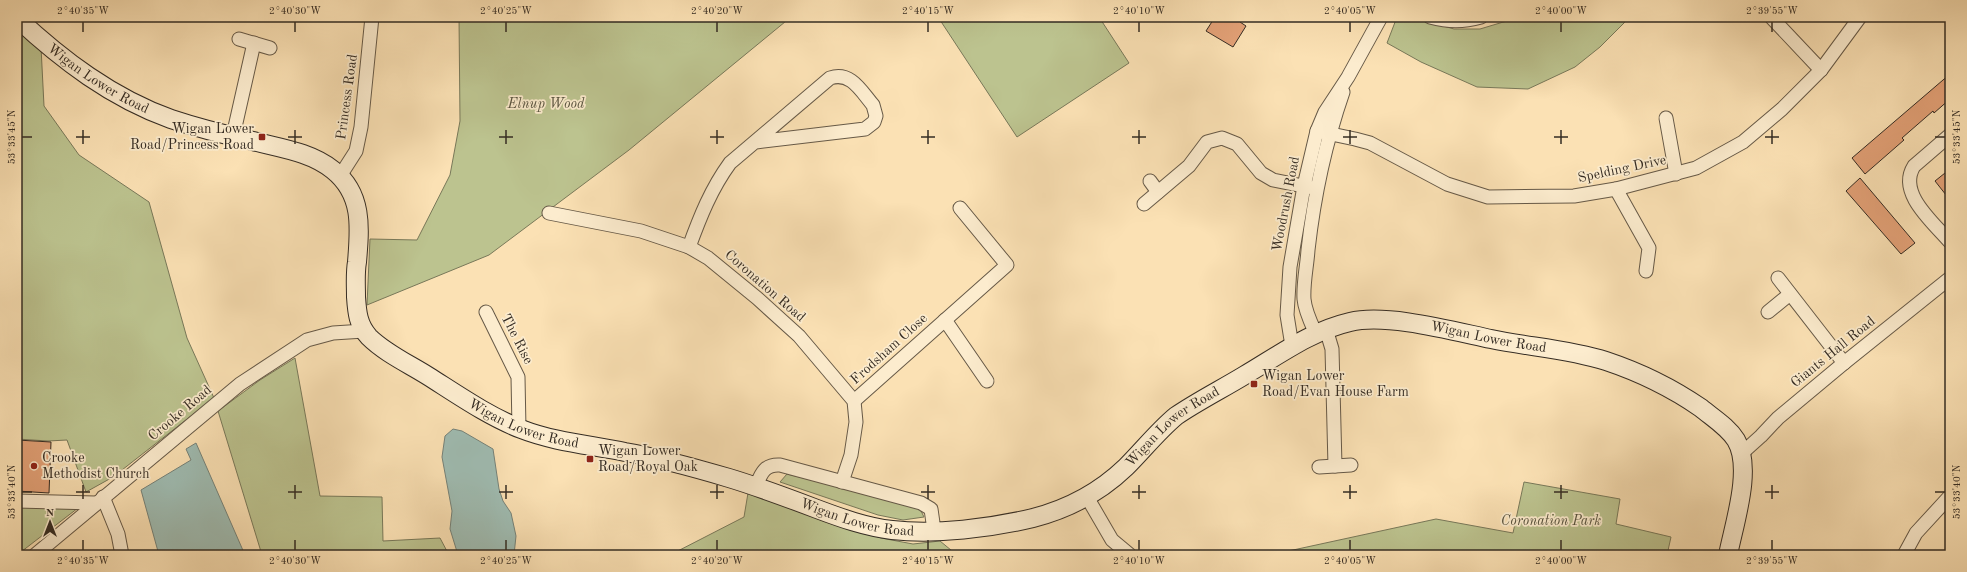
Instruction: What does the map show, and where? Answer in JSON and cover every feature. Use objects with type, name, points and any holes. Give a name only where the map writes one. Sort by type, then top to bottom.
[{"type":"main road","name":"Wigan Lower Road","points":[[17,18],[61,56],[110,90],[168,118],[306,155],[330,167],[340,176],[355,198],[360,222],[356,265],[356,305],[360,324],[364,331],[371,339],[395,356],[489,413],[519,428],[540,436],[660,460],[756,486],[853,522],[876,528],[909,531],[974,528],[1035,517],[1087,497],[1117,475],[1161,429],[1176,416],[1292,346],[1321,332],[1351,322],[1382,321],[1439,328],[1605,361],[1655,381],[1696,405],[1722,424],[1736,440],[1741,454],[1743,467],[1728,555]]},
{"type":"street","name":"Princess Road","points":[[340,176],[356,151],[361,127],[372,17]]},
{"type":"street","name":"Woodrush Road","points":[[1292,346],[1287,315],[1290,267],[1323,132],[1325,112],[1348,77],[1381,17]]},
{"type":"street","points":[[1430,17],[1444,21],[1464,22],[1481,17]]},
{"type":"street","points":[[1771,17],[1821,70]]},
{"type":"street","name":"Spelding Drive","points":[[1323,132],[1370,143],[1447,184],[1488,197],[1574,196],[1616,189],[1696,168],[1743,142],[1782,109],[1821,70],[1860,17]]},
{"type":"street","points":[[239,39],[270,48]]},
{"type":"street","points":[[232,136],[254,43]]},
{"type":"street","points":[[689,247],[703,208],[719,178],[730,163],[830,78],[841,76],[851,80],[873,105],[875,110],[874,122],[865,129],[756,142]]},
{"type":"street","points":[[1666,118],[1676,174]]},
{"type":"street","points":[[1950,135],[1914,166],[1911,171],[1909,184],[1913,197],[1950,242]]},
{"type":"street","points":[[1144,204],[1188,166],[1207,142],[1222,138],[1237,144],[1251,163],[1267,176],[1287,184],[1310,187]]},
{"type":"street","points":[[1150,181],[1158,192]]},
{"type":"street","name":"Woodrush Road","points":[[1310,187],[1304,293],[1306,308],[1332,349],[1335,466]]},
{"type":"street","points":[[1616,189],[1649,248],[1646,270]]},
{"type":"street","name":"Frodsham Close","points":[[854,401],[1006,265],[960,208]]},
{"type":"street","name":"Coronation Road","points":[[550,213],[641,231],[689,247],[708,258],[757,298],[799,336],[854,401]]},
{"type":"street","points":[[1778,278],[1844,363]]},
{"type":"street","name":"Giants Hall Road","points":[[1741,454],[1778,418],[1950,278]]},
{"type":"street","points":[[1768,312],[1790,294]]},
{"type":"street","name":"The Rise","points":[[486,312],[518,377],[519,428]]},
{"type":"street","name":"Frodsham Close","points":[[945,320],[987,381]]},
{"type":"street","name":"Crooke Road","points":[[35,555],[99,500],[240,384],[306,340],[333,333],[364,331]]},
{"type":"street","points":[[842,482],[851,455],[856,422],[854,401]]},
{"type":"street","points":[[756,486],[762,471],[774,464],[927,505],[933,514],[934,530]]},
{"type":"street","points":[[1319,467],[1351,465]]},
{"type":"street","points":[[1904,555],[1916,533],[1950,496]]},
{"type":"street","points":[[1087,497],[1112,540],[1130,555]]},
{"type":"street","points":[[17,501],[99,500],[118,534],[122,555]]},
{"type":"green space","name":"Elnup Wood","points":[[459,17],[791,17],[629,150],[489,255],[367,305],[370,239],[417,240],[450,175],[460,121]]},
{"type":"green space","points":[[938,17],[1099,17],[1129,63],[1017,137]]},
{"type":"green space","points":[[1397,17],[1412,17],[1454,29],[1480,29],[1520,17],[1630,17],[1600,47],[1575,67],[1528,89],[1477,87],[1421,62],[1387,43]]},
{"type":"green space","points":[[17,25],[41,47],[44,106],[79,155],[149,202],[187,338],[214,398],[113,477],[86,492],[67,440],[48,441],[17,439]]},
{"type":"green space","points":[[295,358],[320,496],[382,497],[383,541],[440,538],[449,555],[262,555],[218,411],[260,380]]},
{"type":"green space","points":[[787,474],[913,505],[920,509],[924,517],[903,520],[878,515],[780,482]]},
{"type":"green space","name":"Coronation Park","points":[[1524,482],[1620,499],[1616,524],[1671,537],[1667,555],[1270,555],[1436,519],[1513,533]]},
{"type":"green space","points":[[748,493],[881,538],[913,544],[940,541],[957,555],[670,555],[744,517]]},
{"type":"green space","points":[[17,506],[78,508],[17,555]]},
{"type":"water","points":[[453,429],[462,431],[493,449],[499,489],[503,501],[511,513],[516,536],[514,555],[458,555],[450,529],[452,511],[442,457],[445,436]]},
{"type":"water","points":[[196,443],[245,555],[159,555],[141,490],[191,460],[186,449]]},
{"type":"building","points":[[1215,17],[1243,17],[1240,22],[1246,26],[1233,47],[1206,31]]},
{"type":"building","points":[[1950,74],[1950,99],[1934,113],[1933,111],[1902,138],[1904,140],[1865,174],[1852,158]]},
{"type":"building","points":[[1950,169],[1950,200],[1935,181]]},
{"type":"building","points":[[1860,178],[1915,243],[1901,254],[1846,191]]},
{"type":"building","name":"Crooke Methodist Church","points":[[17,440],[51,442],[49,493],[17,491]]},
{"type":"place","name":"Wigan Lower Road/Princess Road","points":[[262,137]]},
{"type":"place","name":"Wigan Lower Road/Evan House Farm","points":[[1254,384]]},
{"type":"place","name":"Wigan Lower Road/Royal Oak","points":[[590,459]]},
{"type":"place","name":"Crooke Methodist Church","points":[[34,466]]}]
